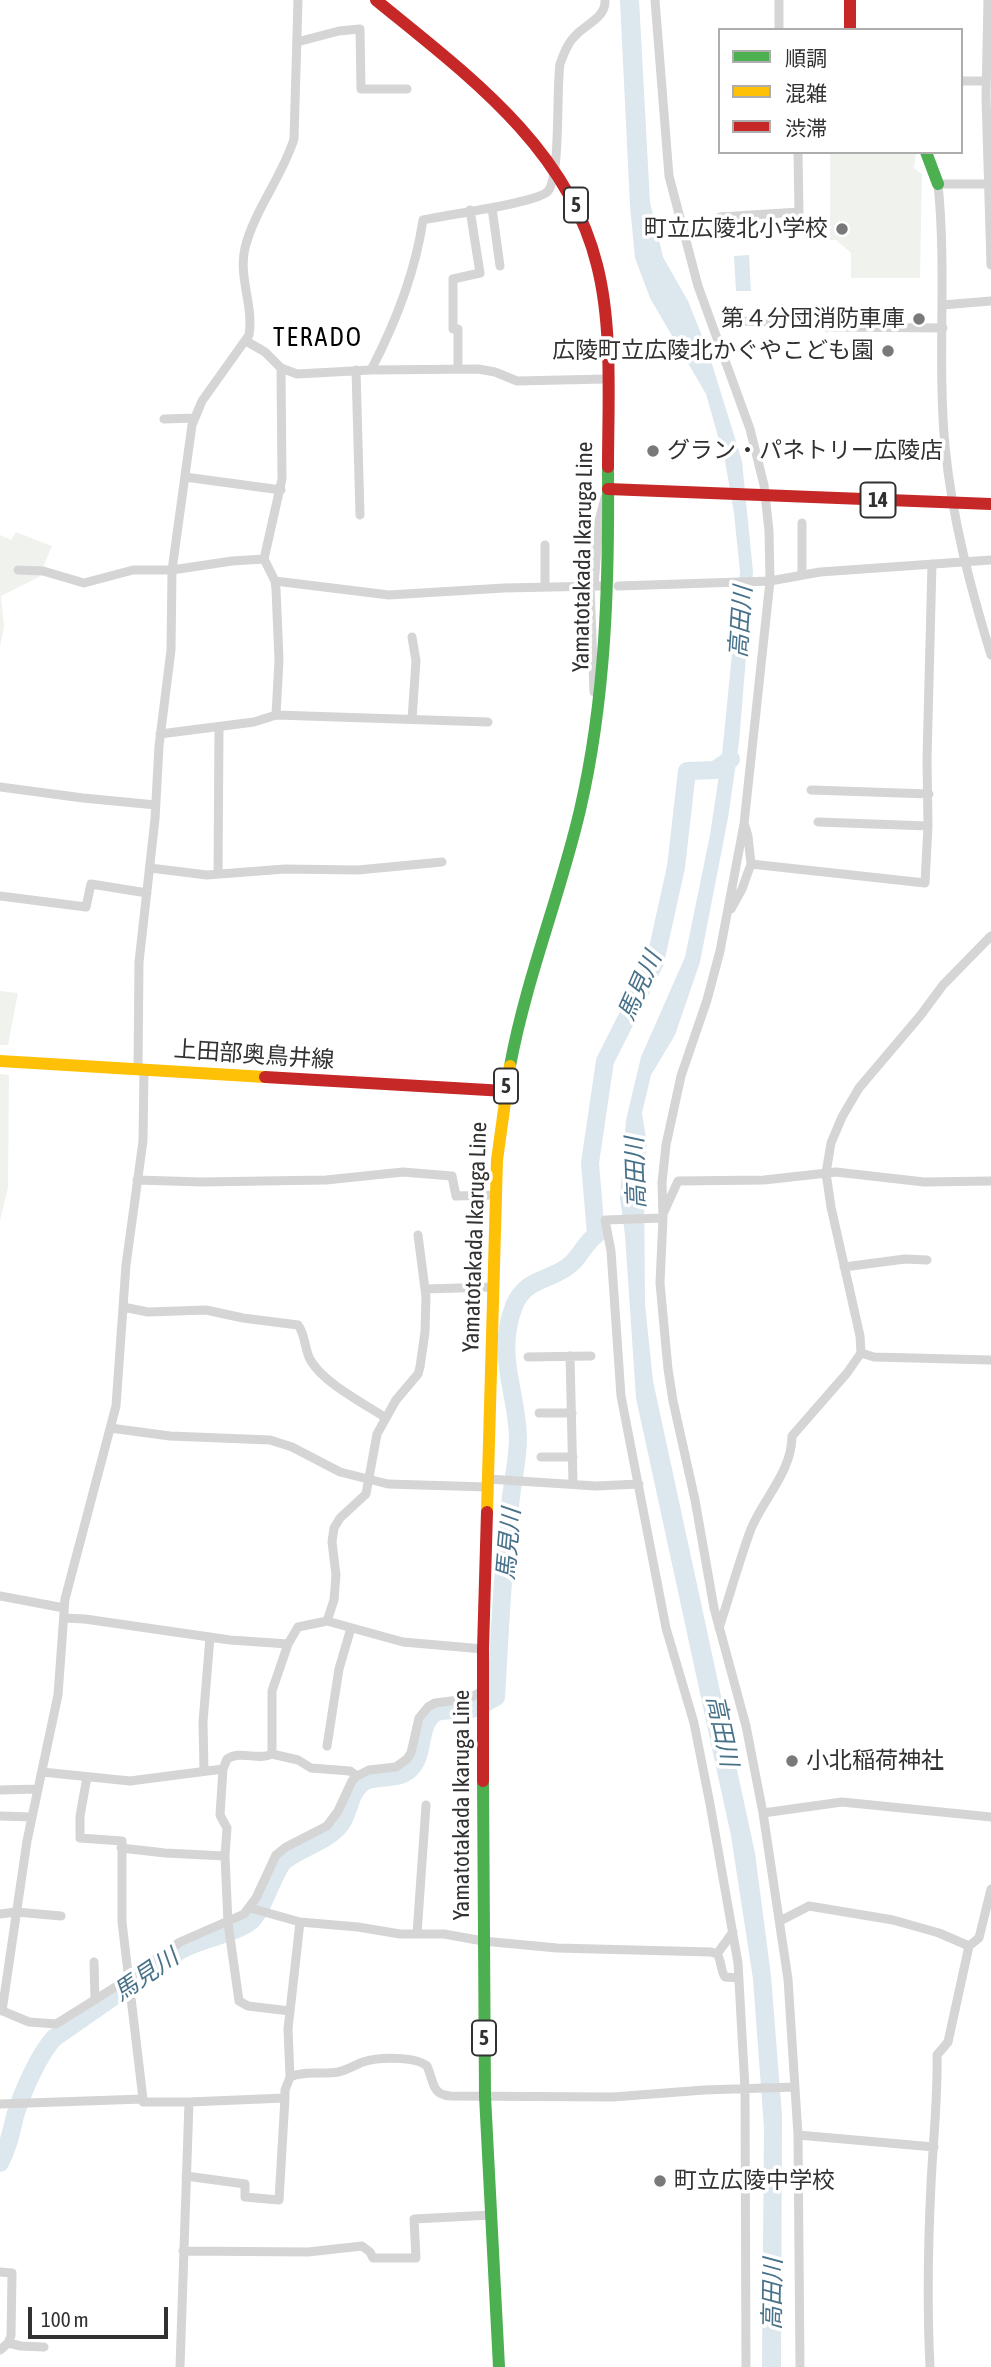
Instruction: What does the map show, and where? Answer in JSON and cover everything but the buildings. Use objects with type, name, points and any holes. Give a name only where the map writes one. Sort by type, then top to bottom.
[{"type":"main road","name":"Yamatotakada Ikaruga Line","points":[[376,0],[496,100],[555,167],[584,224],[596,260],[605,307],[608,489],[606,632],[596,725],[580,805],[518,1028],[505,1091],[496,1160],[483,1693],[483,1941],[485,2096],[499,2367]]},
{"type":"main road","points":[[850,0],[850,28]]},
{"type":"main road","points":[[927,154],[938,184]]},
{"type":"main road","name":"14","points":[[608,489],[991,504]]},
{"type":"main road","name":"上田部奥鳥井線","points":[[0,1061],[505,1091]]},
{"type":"street","points":[[298,0],[294,139],[245,249],[244,269],[250,329],[246,341],[202,401],[195,418],[185,477],[172,570],[173,636],[160,734],[156,805],[139,962],[143,1133],[127,1254],[117,1394],[67,1591],[58,1695],[32,1817],[1,2010],[29,2022],[47,2025],[64,2019],[95,2000],[129,1985],[187,1937],[229,1928],[244,1914],[256,1910],[300,1922],[400,1934],[444,1934],[483,1941],[556,1948],[648,1949],[717,1954]]},
{"type":"street","points":[[371,370],[396,319],[417,258],[423,220],[492,208],[546,194],[552,183],[555,167],[560,64],[576,34],[603,12],[606,0]]},
{"type":"street","points":[[655,0],[671,184],[701,295],[747,418],[766,496],[770,581],[744,824],[729,912],[714,976],[674,1102],[663,1157],[660,1283],[668,1369],[719,1629],[746,1726],[763,1813],[789,1990],[798,2135],[800,2367]]},
{"type":"street","points":[[779,0],[779,28]]},
{"type":"street","points":[[988,0],[989,46],[986,81],[991,265]]},
{"type":"street","points":[[297,43],[339,31],[360,29],[361,89],[407,89]]},
{"type":"street","points":[[963,81],[986,81]]},
{"type":"street","points":[[720,217],[799,212],[797,154]]},
{"type":"street","points":[[989,184],[938,184],[945,446],[952,503],[964,560],[991,655]]},
{"type":"street","points":[[492,208],[500,266]]},
{"type":"street","points":[[458,369],[458,329],[453,329],[453,279],[480,273],[470,210]]},
{"type":"street","points":[[942,305],[991,301]]},
{"type":"street","points":[[738,321],[815,323],[826,327],[943,328]]},
{"type":"street","points":[[246,341],[265,352],[281,368],[297,374],[356,370],[458,369],[486,370],[517,381],[606,379]]},
{"type":"street","points":[[276,715],[279,660],[275,581],[264,559],[281,490],[281,368]]},
{"type":"street","points":[[356,370],[360,515]]},
{"type":"street","points":[[164,419],[195,418]]},
{"type":"street","points":[[185,477],[281,490]]},
{"type":"street","points":[[596,725],[595,586],[600,512],[608,489]]},
{"type":"street","points":[[802,523],[802,575]]},
{"type":"street","points":[[545,545],[545,587]]},
{"type":"street","points":[[18,569],[43,571],[84,583],[133,570],[172,570],[264,559]]},
{"type":"street","points":[[618,586],[770,581],[802,575],[964,560],[991,560]]},
{"type":"street","points":[[751,864],[925,883],[932,564]]},
{"type":"street","points":[[275,581],[389,595],[595,586]]},
{"type":"street","points":[[412,637],[416,661],[412,719]]},
{"type":"street","points":[[160,734],[254,722],[276,715],[488,722]]},
{"type":"street","points":[[218,874],[219,727]]},
{"type":"street","points":[[0,786],[156,805]]},
{"type":"street","points":[[811,790],[929,794]]},
{"type":"street","points":[[818,822],[928,826]]},
{"type":"street","points":[[729,912],[743,889],[751,864],[744,824]]},
{"type":"street","points":[[150,868],[218,874],[296,869],[358,870],[442,862]]},
{"type":"street","points":[[0,895],[86,907],[91,884],[147,893]]},
{"type":"street","points":[[719,1629],[751,1530],[778,1484],[792,1448],[792,1436],[861,1353],[860,1336],[826,1173],[831,1143],[859,1088],[943,985],[991,936]]},
{"type":"street","points":[[137,1180],[326,1180],[415,1172],[452,1176],[456,1196],[495,1195]]},
{"type":"street","points":[[661,1217],[678,1181],[764,1180],[836,1172],[924,1182],[991,1181]]},
{"type":"street","points":[[661,1217],[605,1220],[611,1251],[620,1387],[666,1628],[698,1741],[739,1978],[746,2089],[746,2367]]},
{"type":"street","points":[[327,1621],[334,1600],[336,1575],[332,1542],[334,1528],[340,1518],[366,1494],[377,1434],[396,1400],[418,1374],[420,1367],[425,1332],[425,1289],[418,1235]]},
{"type":"street","points":[[844,1267],[905,1259],[927,1260]]},
{"type":"street","points":[[425,1289],[493,1287]]},
{"type":"street","points":[[123,1307],[148,1312],[206,1310],[298,1325],[302,1331],[306,1352],[314,1366],[328,1380],[386,1418]]},
{"type":"street","points":[[861,1353],[874,1357],[991,1360]]},
{"type":"street","points":[[570,1356],[573,1485]]},
{"type":"street","points":[[528,1357],[591,1356]]},
{"type":"street","points":[[539,1413],[572,1413]]},
{"type":"street","points":[[110,1428],[170,1436],[278,1442],[340,1472],[399,1485],[487,1483],[506,1480],[573,1485],[639,1484]]},
{"type":"street","points":[[541,1457],[573,1457]]},
{"type":"street","points":[[0,1596],[85,1619],[210,1637],[288,1644]]},
{"type":"street","points":[[272,1754],[272,1691],[288,1644],[298,1627],[327,1621],[403,1642],[484,1649]]},
{"type":"street","points":[[327,1746],[339,1669],[351,1628]]},
{"type":"street","points":[[204,1771],[203,1722],[210,1637]]},
{"type":"street","points":[[256,1910],[276,1855],[327,1826],[357,1776],[369,1770],[396,1767],[407,1759],[411,1753],[419,1718],[428,1707],[435,1703],[459,1701],[483,1693]]},
{"type":"street","points":[[290,2011],[247,2006],[239,2001],[229,1928],[225,1857],[227,1828],[220,1815],[223,1769],[230,1756],[269,1757],[272,1754],[298,1760],[311,1768],[350,1771],[357,1776]]},
{"type":"street","points":[[42,1772],[138,1780],[223,1769]]},
{"type":"street","points":[[87,1777],[80,1816],[80,1838],[122,1841],[122,1909],[143,2102],[285,2098]]},
{"type":"street","points":[[0,1790],[38,1789]]},
{"type":"street","points":[[763,1813],[842,1801],[991,1817]]},
{"type":"street","points":[[417,1934],[426,1805]]},
{"type":"street","points":[[0,1816],[32,1817]]},
{"type":"street","points":[[121,1848],[225,1857]]},
{"type":"street","points":[[930,2367],[928,2329],[931,2184],[938,2092],[937,2055],[948,2042],[969,1946],[979,1938],[991,1889]]},
{"type":"street","points":[[780,1921],[809,1906],[893,1920],[939,1933],[969,1946]]},
{"type":"street","points":[[0,1914],[16,1912],[61,1916]]},
{"type":"street","points":[[186,2176],[245,2184],[245,2197],[279,2200],[285,2098],[290,2077],[290,2011],[300,1922]]},
{"type":"street","points":[[717,1954],[733,1932]]},
{"type":"street","points":[[717,1954],[725,1977],[739,1978]]},
{"type":"street","points":[[94,1962],[95,2000]]},
{"type":"street","points":[[290,2077],[297,2074],[342,2071],[367,2061],[409,2059],[423,2062],[427,2066],[434,2089],[438,2093],[451,2096],[613,2097],[794,2087]]},
{"type":"street","points":[[0,2104],[143,2099]]},
{"type":"street","points":[[180,2367],[189,2102]]},
{"type":"street","points":[[798,2135],[934,2147]]},
{"type":"street","points":[[183,2251],[308,2252],[362,2246],[372,2255],[416,2258],[414,2219],[491,2215]]},
{"type":"street","points":[[0,2272],[12,2273],[8,2343],[0,2350]]},
{"type":"street","points":[[0,2304],[11,2304]]},
{"type":"street","points":[[8,2343],[44,2347]]},
{"type":"shaded area","points":[[830,154],[916,154],[914,168],[922,174],[920,278],[851,278],[851,253],[836,240],[830,240]]},
{"type":"shaded area","points":[[16,532],[52,546],[39,577],[1,596],[4,627],[0,647],[0,535],[11,540]]},
{"type":"shaded area","points":[[0,991],[18,993],[8,1045],[0,1045]]},
{"type":"shaded area","points":[[0,1074],[9,1075],[8,1188],[0,1221]]},
{"type":"water","name":"高田川","points":[[620,0],[639,0],[650,202],[663,257],[688,301],[708,351],[742,461],[753,572],[739,742],[728,818],[700,962],[675,1035],[651,1075],[642,1113],[647,1144],[644,1163],[645,1304],[653,1381],[755,1853],[771,1976],[782,2115],[781,2367],[762,2367],[764,2128],[753,1979],[731,1836],[636,1398],[620,1198],[626,1120],[641,1057],[685,957],[710,835],[722,755],[740,572],[725,461],[706,394],[650,298],[635,258]]},
{"type":"water","points":[[749,255],[751,291],[736,291],[734,256]]},
{"type":"waterway","name":"馬見川","points":[[0,2163],[26,2086],[54,2038],[179,1951],[251,1921],[260,1909],[283,1862],[335,1830],[341,1824],[357,1788],[368,1780],[392,1777],[409,1771],[419,1753],[426,1724],[435,1713],[475,1708],[496,1697],[505,1554],[518,1447],[517,1421],[508,1373],[506,1341],[509,1324],[514,1306],[525,1289],[564,1269],[596,1235],[590,1163],[605,1061],[655,962],[676,867],[687,771],[715,770],[731,759]]},
{"type":"traffic: fast","points":[[927,154],[938,184]]},
{"type":"traffic: fast","points":[[510,1066],[525,1001],[572,842],[589,768],[604,640],[608,467]]},
{"type":"traffic: fast","points":[[483,1781],[485,2096],[499,2367]]},
{"type":"traffic: slow","points":[[0,1061],[265,1077]]},
{"type":"traffic: slow","points":[[487,1512],[497,1160],[510,1066]]},
{"type":"traffic: jam","points":[[376,0],[444,56],[509,116],[538,149],[563,184],[583,223],[597,265],[608,339],[608,467]]},
{"type":"traffic: jam","points":[[850,0],[850,28]]},
{"type":"traffic: jam","points":[[608,489],[991,504]]},
{"type":"traffic: jam","points":[[265,1077],[505,1091]]},
{"type":"traffic: jam","points":[[483,1781],[487,1512]]},
{"type":"place","name":"町立広陵北小学校","points":[[842,229]]},
{"type":"place","name":"第４分団消防車庫","points":[[919,319]]},
{"type":"place","name":"広陵町立広陵北かぐやこども園","points":[[888,351]]},
{"type":"place","name":"グラン・パネトリー広陵店","points":[[653,451]]},
{"type":"place","name":"小北稲荷神社","points":[[792,1761]]},
{"type":"place","name":"町立広陵中学校","points":[[660,2181]]},
{"type":"district","name":"TERADO","points":[[318,338]]}]
